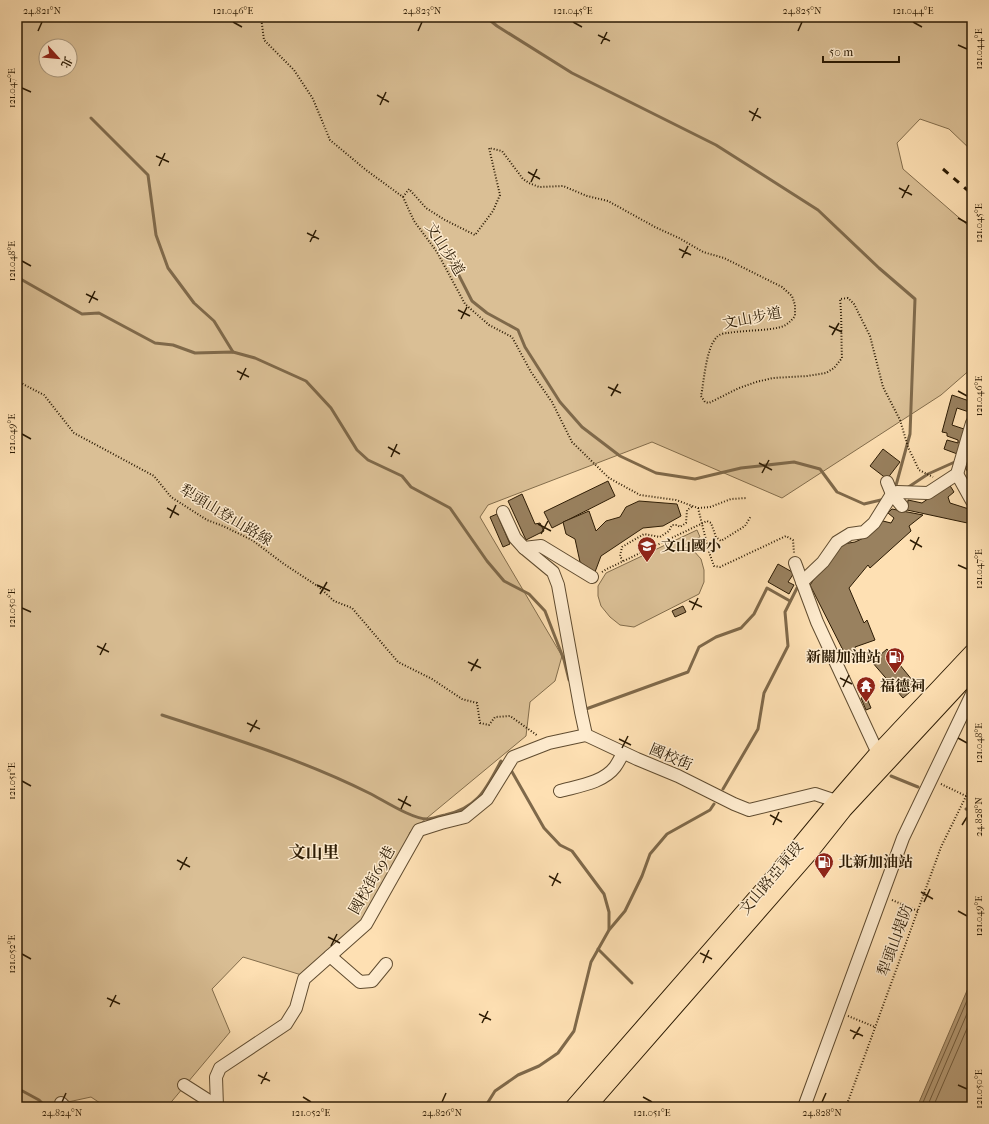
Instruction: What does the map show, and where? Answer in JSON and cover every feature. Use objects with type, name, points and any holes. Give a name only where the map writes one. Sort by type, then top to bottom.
[{"type":"main road","name":"文山路亞東段","points":[[573,1107],[776,882],[840,805],[884,756],[972,652]]},
{"type":"main road","name":"文山路亞東段","points":[[884,756],[972,672]]},
{"type":"main road","name":"文山路亞東段","points":[[588,1107],[776,882]]},
{"type":"street","points":[[802,582],[823,562],[837,542],[850,534],[864,532],[874,524],[892,494],[897,492],[928,493],[956,474],[972,423]]},
{"type":"street","points":[[956,474],[972,501]]},
{"type":"street","points":[[887,482],[892,494],[902,506]]},
{"type":"street","points":[[503,512],[515,538],[524,548],[553,572],[558,584],[580,712],[586,735]]},
{"type":"street","points":[[524,548],[541,546],[592,576]]},
{"type":"street","points":[[795,563],[817,622],[876,747],[884,756]]},
{"type":"street","points":[[804,1107],[903,838],[972,694]]},
{"type":"street","name":"國校街69巷","points":[[217,1107],[216,1077],[220,1068],[286,1024],[296,1008],[304,979],[366,924],[419,830],[441,822],[465,817],[487,799],[513,757],[549,743],[586,735]]},
{"type":"street","name":"國校街","points":[[586,735],[678,776],[749,810],[816,794],[840,805]]},
{"type":"street","points":[[560,792],[603,777],[615,767],[623,752]]},
{"type":"street","points":[[330,956],[360,982],[372,981],[386,964]]},
{"type":"street","points":[[184,1085],[217,1107]]},
{"type":"path","name":"文山步道","points":[[261,17],[264,40],[294,70],[298,76],[313,99],[330,140],[366,170],[403,197],[414,221],[437,252],[465,304],[489,325],[512,337],[531,372],[552,402],[572,442],[609,478],[640,495],[676,500],[698,508]]},
{"type":"path","name":"文山步道","points":[[403,197],[409,189],[426,208],[445,220],[475,235],[493,210],[500,195],[489,148],[502,151],[523,180],[529,183],[539,187],[562,186],[587,196],[608,201],[703,252],[724,258],[782,287],[792,296],[795,305],[796,316],[790,322],[781,327],[742,330],[717,336],[712,345],[706,366],[701,396],[705,402],[709,403],[739,388],[756,382],[773,378],[807,376],[826,373],[834,368],[842,358],[842,317],[840,299],[848,298],[854,304],[870,336],[883,387],[900,420],[908,447],[919,470],[931,477],[938,478]]},
{"type":"path","name":"犁頭山登山路線","points":[[17,381],[44,395],[74,433],[154,476],[171,497],[207,520],[252,540],[284,564],[319,587],[334,601],[352,608],[398,662],[432,679],[462,699],[477,703],[480,723],[489,725],[495,717],[510,716],[549,743]]},
{"type":"path","points":[[747,498],[731,499],[710,507],[698,508],[714,566],[720,567],[786,536],[793,540],[795,563]]},
{"type":"path","points":[[680,527],[686,523],[687,510],[693,506]]},
{"type":"path","points":[[592,576],[707,521],[711,523],[716,538],[721,541],[746,526],[751,516]]},
{"type":"path","points":[[623,561],[620,556],[622,547],[644,534],[660,537],[669,531],[672,525],[677,525],[680,527]]},
{"type":"path","points":[[680,527],[682,533]]},
{"type":"path","points":[[931,780],[966,796]]},
{"type":"path","name":"犁頭山堤防","points":[[846,1107],[941,847],[972,784]]},
{"type":"path","points":[[882,896],[918,911]]},
{"type":"path","points":[[839,1012],[875,1027]]},
{"type":"shaded area","points":[[17,17],[972,17],[972,151],[949,129],[920,119],[897,143],[903,169],[972,229],[972,368],[941,395],[782,498],[652,442],[488,505],[480,517],[562,656],[555,681],[530,702],[526,736],[410,832],[381,909],[308,977],[243,957],[212,989],[230,1032],[167,1107],[106,1107],[91,1097],[68,1102],[65,1107],[17,1107]]},
{"type":"shaded area","points":[[697,530],[700,537],[682,546],[693,550],[701,559],[704,570],[704,582],[699,594],[634,627],[620,625],[610,617],[601,606],[598,596],[598,586],[606,573]]},
{"type":"water","points":[[972,979],[972,1105],[971,1107],[917,1107]]},
{"type":"building","points":[[952,395],[972,402],[972,413],[957,408],[952,425],[967,430],[960,455],[944,449],[947,440],[958,443],[958,440],[947,436],[947,433],[942,432]]},
{"type":"building","points":[[883,449],[900,462],[887,479],[870,466]]},
{"type":"building","points":[[972,462],[972,477],[965,468]]},
{"type":"building","points":[[608,481],[615,496],[552,528],[544,512]]},
{"type":"building","points":[[949,484],[954,492],[948,497],[950,503],[972,510],[972,524],[907,510],[908,500],[922,503]]},
{"type":"building","points":[[522,494],[535,524],[540,523],[544,531],[526,540],[508,501]]},
{"type":"building","points":[[639,501],[677,504],[681,516],[663,526],[643,528],[601,556],[595,572],[580,562],[575,539],[566,534],[563,522],[589,511],[596,531],[606,521],[620,517],[626,507]]},
{"type":"building","points":[[892,509],[923,515],[909,526],[911,531],[870,568],[868,565],[849,588],[864,623],[867,620],[875,640],[855,647],[858,655],[848,660],[810,585],[831,554],[843,544],[855,542],[868,536],[883,521],[891,523],[894,518],[888,513]]},
{"type":"building","points":[[497,514],[510,544],[503,547],[490,517]]},
{"type":"building","points":[[778,564],[794,573],[788,582],[794,585],[789,594],[768,582]]},
{"type":"building","points":[[683,606],[686,612],[675,617],[672,611]]},
{"type":"building","name":"新關加油站","points":[[887,649],[917,686],[903,698],[872,662]]},
{"type":"building","name":"福德祠","points":[[866,696],[871,708],[866,710],[861,698]]},
{"type":"waterway","points":[[486,17],[497,26],[572,73],[716,145],[818,210],[879,268],[915,299],[910,434],[895,489]]},
{"type":"waterway","points":[[91,118],[148,175],[156,235],[168,268],[194,303],[214,321],[233,352]]},
{"type":"waterway","points":[[448,254],[472,301],[487,313],[518,330],[525,347],[560,402],[582,427],[620,456],[656,473],[695,479],[741,468],[794,462],[820,469],[837,492],[864,504],[885,499]]},
{"type":"waterway","points":[[17,277],[82,314],[99,313],[155,343],[173,345],[195,353],[233,352],[255,358],[306,381],[331,408],[357,450],[368,460],[402,476],[411,487],[450,508],[487,561],[504,581],[529,594],[545,611],[564,660],[569,680]]},
{"type":"waterway","points":[[965,457],[972,452]]},
{"type":"waterway","points":[[907,488],[928,474],[957,461]]},
{"type":"waterway","points":[[586,709],[688,672],[699,647],[716,637],[741,628],[754,614],[767,588],[790,601]]},
{"type":"waterway","points":[[723,789],[758,729],[764,693],[788,646],[785,612],[797,588]]},
{"type":"waterway","points":[[162,715],[267,750],[319,770],[369,793],[406,813],[427,819],[466,808],[480,796],[491,780],[501,761]]},
{"type":"waterway","points":[[511,770],[544,828],[560,845],[572,851],[604,894],[609,912],[609,929]]},
{"type":"waterway","points":[[891,776],[918,787]]},
{"type":"waterway","points":[[485,1107],[495,1091],[518,1075],[539,1066],[558,1053],[574,1031],[591,962],[609,930],[625,911],[642,876],[650,854],[667,834],[710,810],[714,804]]},
{"type":"waterway","points":[[966,809],[972,811]]},
{"type":"waterway","points":[[598,949],[632,983]]},
{"type":"waterway","points":[[17,1088],[39,1100],[46,1107]]},
{"type":"railway","points":[[943,169],[972,194]]},
{"type":"place","name":"文山國小","points":[[647,563]]},
{"type":"place","name":"新關加油站","points":[[895,674]]},
{"type":"place","name":"福德祠","points":[[866,703]]},
{"type":"place","name":"北新加油站","points":[[824,879]]},
{"type":"district","name":"文山里","points":[[314,852]]}]
